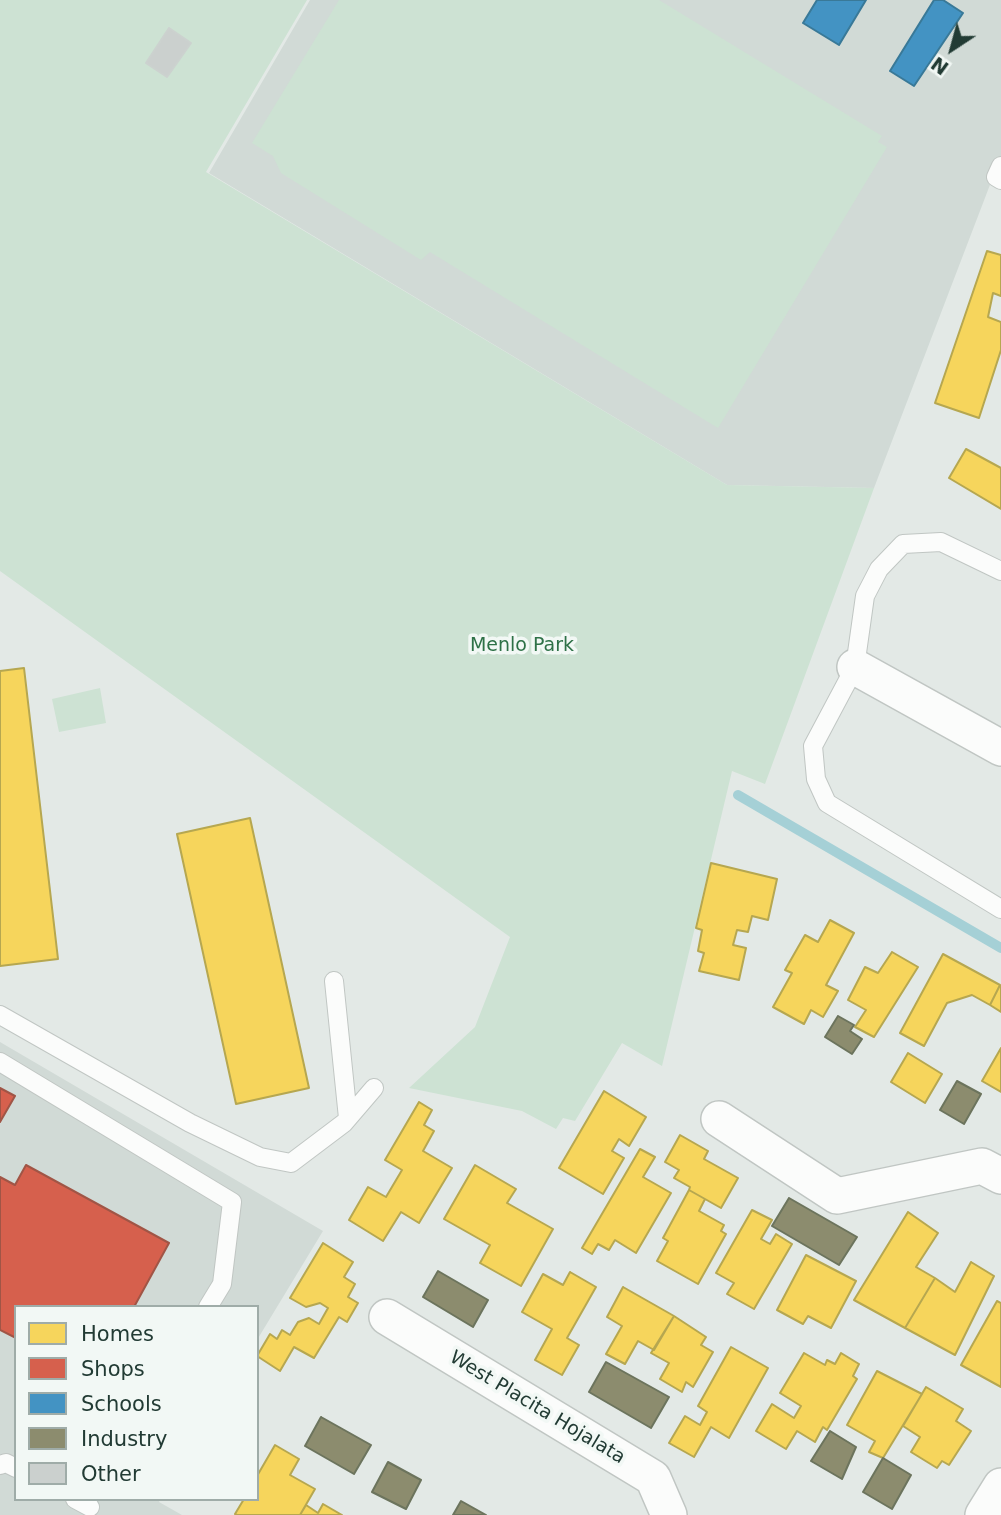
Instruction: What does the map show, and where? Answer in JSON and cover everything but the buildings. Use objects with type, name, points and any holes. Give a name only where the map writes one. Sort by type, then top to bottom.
[{"type":"street","points":[[855,667],[1001,748]]},
{"type":"street","points":[[719,1119],[837,1196],[982,1166],[1001,1176]]},
{"type":"street","name":"West Placita Hojalata","points":[[387,1317],[653,1479],[669,1515]]},
{"type":"street","points":[[983,1515],[1001,1486]]},
{"type":"lane","points":[[1001,166],[996,177],[1001,180]]},
{"type":"lane","points":[[1001,571],[941,542],[903,544],[879,569],[865,596],[855,667],[813,746],[816,779],[827,803],[1001,909]]},
{"type":"lane","points":[[334,981],[348,1118]]},
{"type":"lane","points":[[0,1015],[190,1122],[260,1157],[291,1163],[348,1118],[374,1088]]},
{"type":"lane","points":[[0,1062],[232,1202],[222,1284],[209,1305]]},
{"type":"shaded area","points":[[310,0],[1001,0],[1001,156],[874,488],[727,485],[209,173]]},
{"type":"shaded area","points":[[0,1042],[323,1231],[259,1337],[259,1305],[14,1305],[14,1501],[159,1501],[182,1515],[0,1515]]},
{"type":"green space","name":"Menlo Park","points":[[0,0],[307,0],[206,172],[727,485],[874,488],[765,784],[732,771],[662,1066],[622,1043],[575,1121],[563,1118],[556,1129],[522,1111],[409,1088],[475,1027],[510,937],[0,571]]},
{"type":"green space","points":[[339,0],[659,0],[882,136],[878,142],[887,147],[718,428],[430,252],[421,260],[281,173],[273,156],[252,143]]},
{"type":"green space","points":[[100,688],[106,723],[59,732],[52,699]]},
{"type":"waterway","points":[[738,795],[1001,948]]}]
